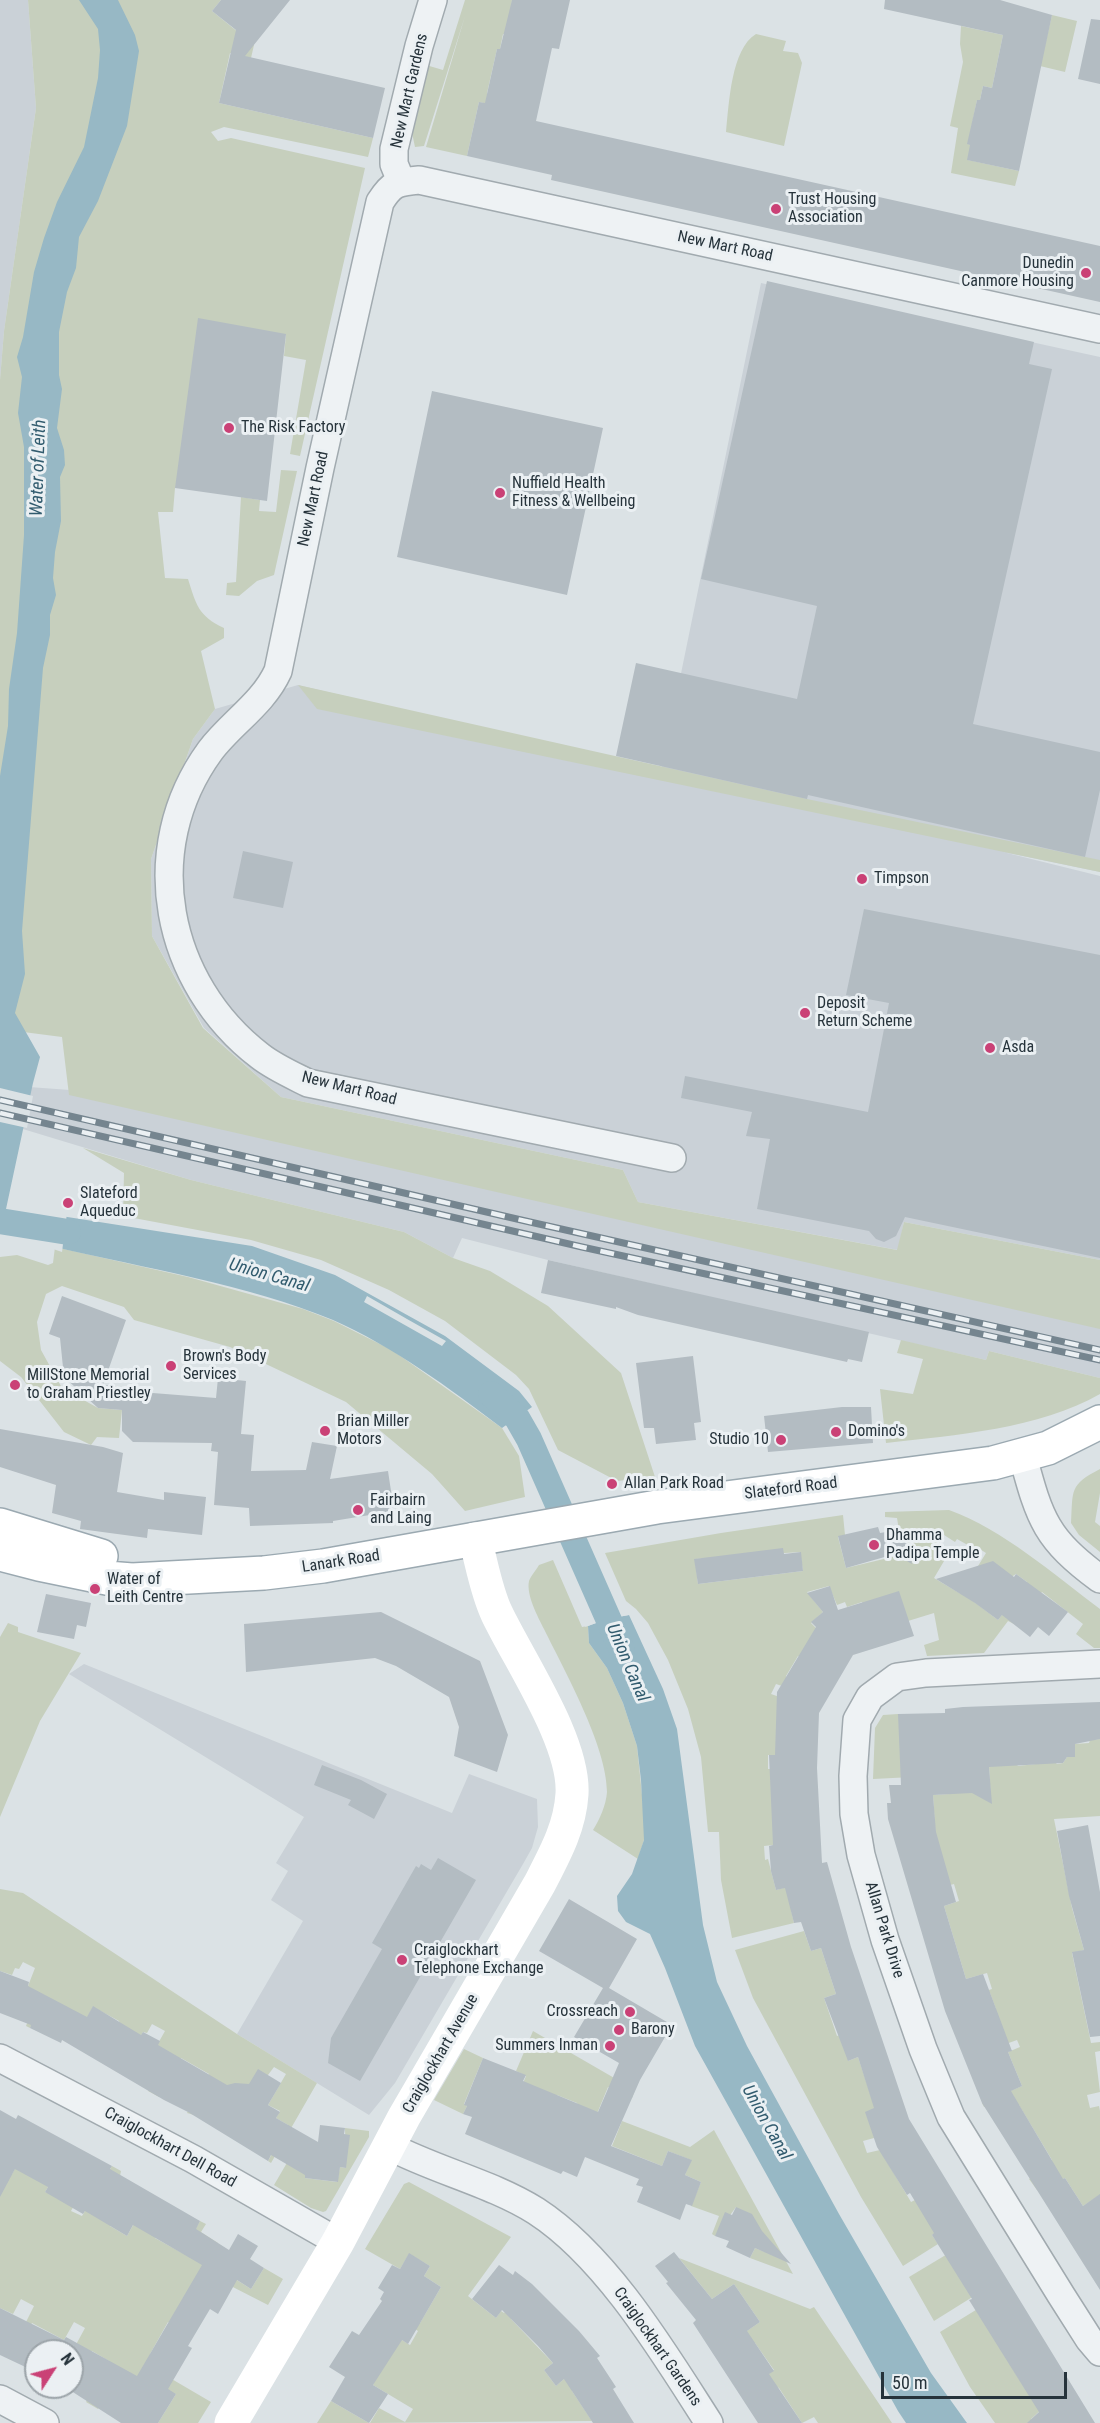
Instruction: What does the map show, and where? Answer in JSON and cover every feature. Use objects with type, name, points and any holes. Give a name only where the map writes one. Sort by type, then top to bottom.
[{"type":"main road","name":"Slateford Road","points":[[475,1539],[657,1507],[981,1465],[1023,1456],[1066,1441],[1100,1422]]},
{"type":"main road","name":"Lanark Road","points":[[0,1526],[114,1560],[206,1576]]},
{"type":"main road","name":"Lanark Road","points":[[0,1554],[107,1578],[132,1580],[264,1573],[323,1566],[475,1539]]},
{"type":"main road","name":"Craiglockhart Avenue","points":[[231,2423],[338,2242],[404,2117],[545,1873],[564,1835],[569,1815],[572,1782],[566,1751],[496,1612],[475,1539]]},
{"type":"street","name":"New Mart Gardens","points":[[401,182],[394,164],[394,149],[419,45],[433,0]]},
{"type":"street","name":"New Mart Road","points":[[672,1158],[308,1083],[262,1057],[220,1018],[202,990],[177,940],[168,881],[174,830],[188,793],[210,751],[266,692],[278,671],[322,458],[380,202],[388,188],[401,182],[419,180],[1100,329]]},
{"type":"street","points":[[1023,1456],[1035,1504],[1050,1532],[1072,1558],[1100,1579]]},
{"type":"street","name":"Allan Park Drive","points":[[1100,1664],[926,1673],[897,1677],[870,1697],[857,1720],[853,1776],[854,1814],[861,1856],[885,1940],[923,2049],[951,2117],[1061,2295],[1100,2352]]},
{"type":"street","name":"Craiglockhart Dell Road","points":[[0,2058],[193,2159],[338,2242]]},
{"type":"street","name":"Craiglockhart Gardens","points":[[389,2146],[412,2158],[482,2185],[536,2211],[557,2228],[595,2264],[631,2306],[709,2423]]},
{"type":"street","points":[[0,2399],[45,2423]]},
{"type":"shaded area","points":[[0,0],[28,0],[36,108],[4,331],[0,380]]},
{"type":"shaded area","points":[[761,283],[1100,357],[1100,872],[1003,852],[1100,876],[1100,1260],[904,1222],[898,1250],[638,1202],[623,1170],[281,1097],[204,1028],[152,936],[151,859],[193,739],[215,709],[298,685],[661,771]]},
{"type":"shaded area","points":[[29,1087],[111,1093],[1100,1320],[1100,1378],[989,1351],[986,1360],[548,1260],[462,1238],[453,1258],[404,1232],[191,1180],[13,1126]]},
{"type":"shaded area","points":[[84,1664],[452,1813],[469,1774],[537,1799],[538,1827],[532,1848],[395,2083],[369,2115],[237,2034],[303,1921],[271,1900],[288,1871],[276,1863],[304,1817],[69,1674]]},
{"type":"green space","points":[[28,0],[221,0],[212,11],[254,45],[251,58],[230,53],[219,103],[373,138],[368,157],[224,127],[211,132],[218,141],[231,138],[365,168],[300,456],[290,454],[306,360],[284,356],[286,334],[175,488],[173,512],[158,512],[165,578],[188,579],[193,596],[203,614],[224,628],[224,638],[201,651],[215,709],[193,739],[151,859],[152,936],[203,1028],[281,1097],[623,1170],[638,1202],[897,1250],[904,1222],[1100,1260],[1100,1329],[69,1095],[62,1037],[0,1029],[0,380],[4,331],[36,108]]},
{"type":"green space","points":[[465,0],[512,0],[508,35],[503,34],[500,49],[497,49],[487,93],[488,104],[479,102],[467,156],[426,147],[465,16],[424,146],[415,147],[412,133],[426,65],[443,70]]},
{"type":"green space","points":[[1052,15],[1077,21],[1065,72],[1040,66]]},
{"type":"green space","points":[[961,26],[1003,35],[992,88],[983,86],[980,100],[977,100],[968,144],[971,145],[968,160],[1019,171],[1015,186],[951,173],[958,128],[950,126],[963,62],[960,44]]},
{"type":"green space","points":[[756,34],[786,41],[783,51],[798,53],[802,63],[784,146],[726,132],[736,64],[748,41]]},
{"type":"green space","points":[[281,470],[297,471],[274,575],[257,581],[239,596],[226,595],[227,583],[236,582],[241,497],[260,500],[259,511],[276,512]]},
{"type":"green space","points":[[298,685],[807,799],[1100,860],[1100,872],[317,709]]},
{"type":"green space","points":[[83,1148],[191,1180],[404,1232],[453,1258],[490,1271],[548,1306],[621,1373],[655,1477],[617,1481],[558,1450],[529,1389],[516,1375],[445,1321],[389,1290],[321,1260],[251,1240],[123,1216],[124,1173]]},
{"type":"green space","points":[[55,1247],[188,1277],[303,1309],[334,1321],[392,1350],[502,1428],[519,1456],[525,1497],[465,1511],[432,1474],[346,1402],[230,1347],[134,1320],[124,1307],[62,1286],[46,1294],[37,1322],[41,1350],[62,1388],[98,1408],[122,1410],[119,1438],[97,1437],[91,1445],[64,1432],[21,1377],[0,1361],[0,1257],[17,1255],[48,1265],[53,1263]]},
{"type":"green space","points":[[901,1340],[986,1360],[989,1351],[1100,1378],[1100,1394],[1076,1406],[1024,1423],[996,1429],[886,1443],[880,1389],[913,1394],[923,1359],[897,1353]]},
{"type":"green space","points":[[1100,1469],[1100,1493],[1095,1522],[1100,1526],[1100,1552],[1079,1535],[1071,1523],[1073,1496],[1078,1484]]},
{"type":"green space","points":[[949,1510],[1009,1541],[1100,1609],[1100,1648],[1094,1648],[1076,1634],[1083,1624],[1042,1592],[1016,1625],[1008,1621],[984,1653],[927,1656],[924,1645],[939,1640],[934,1613],[908,1621],[866,1613],[862,1602],[847,1607],[845,1602],[837,1605],[829,1586],[807,1592],[823,1612],[811,1623],[825,1637],[806,1660],[798,1656],[786,1676],[794,1690],[776,1684],[771,1694],[794,1702],[780,1755],[768,1755],[768,1769],[779,1769],[773,1845],[764,1846],[765,1860],[768,1859],[776,1890],[794,1885],[791,1910],[794,1923],[732,1938],[721,1880],[719,1832],[708,1832],[701,1757],[688,1709],[668,1660],[648,1623],[626,1601],[605,1553],[843,1515],[845,1535],[838,1537],[846,1568],[909,1553],[904,1529],[899,1530],[897,1518],[885,1517],[885,1512]],"holes":[[[944,1535],[955,1542],[957,1539],[986,1553],[961,1594],[934,1578],[947,1556],[936,1549]],[[800,1552],[803,1571],[698,1584],[695,1559]],[[1016,1574],[1027,1582],[998,1620],[973,1601]]]},
{"type":"green space","points":[[553,1560],[582,1627],[588,1626],[589,1643],[607,1668],[623,1703],[637,1746],[645,1824],[644,1840],[638,1859],[593,1830],[602,1812],[607,1792],[600,1753],[573,1686],[529,1593],[529,1581],[539,1565]]},
{"type":"green space","points":[[8,1623],[18,1627],[18,1632],[81,1653],[40,1721],[0,1817],[0,1637]]},
{"type":"green space","points":[[898,1714],[991,1803],[987,1728],[1018,1766],[1036,1764],[1051,1758],[1057,1764],[1063,1763],[1067,1757],[1075,1757],[1075,1744],[1100,1739],[1100,1816],[1054,1819],[1072,1908],[1084,1950],[1072,1953],[1091,2043],[1100,2042],[1100,2051],[1095,2052],[1100,2092],[1087,2095],[1090,2108],[1099,2106],[1100,2111],[1100,2195],[1083,2206],[1065,2178],[1055,2184],[1052,2181],[1037,2190],[1029,2179],[1045,2170],[1043,2167],[1052,2160],[1019,2105],[984,2107],[982,2103],[1022,2086],[1008,2052],[1020,2047],[1017,2040],[992,2049],[996,2009],[990,1993],[972,1995],[992,1989],[987,1973],[966,1979],[944,1906],[959,1901],[954,1884],[939,1888],[933,1795],[949,1794],[932,1776],[873,1779],[875,1728],[883,1715]]},
{"type":"green space","points":[[0,1889],[23,1893],[237,2034],[317,2083],[271,2163],[268,2161],[288,2125],[276,2118],[280,2111],[268,2105],[286,2074],[274,2067],[238,2102],[241,2085],[232,2084],[226,2095],[194,2115],[187,2113],[209,2074],[181,2058],[159,2097],[148,2091],[168,2054],[156,2047],[165,2031],[152,2024],[147,2033],[143,2032],[127,2061],[119,2021],[93,2007],[83,2026],[46,1996],[30,2028],[26,2026],[33,2008],[21,2004],[35,1968],[23,1962],[19,1969],[15,1968],[12,1975],[0,1971]]},
{"type":"green space","points":[[804,1931],[811,1951],[821,1948],[836,1994],[824,1998],[837,2036],[849,2032],[848,2061],[858,2057],[875,2108],[874,2138],[863,2141],[867,2153],[880,2150],[911,2202],[921,2197],[942,2229],[932,2235],[938,2244],[903,2266],[861,2197],[753,1998],[735,1950]]},
{"type":"green space","points":[[533,2031],[635,2090],[632,2098],[608,2087],[589,2133],[577,2103],[557,2095],[515,2102],[526,2076],[516,2071]]},
{"type":"green space","points":[[464,2049],[483,2058],[464,2104],[467,2106],[463,2114],[434,2100]]},
{"type":"green space","points":[[622,2121],[690,2147],[714,2130],[793,2274],[750,2258],[755,2248],[765,2252],[736,2207],[715,2236],[712,2234],[719,2216],[691,2206],[701,2182],[685,2175],[691,2160],[668,2151],[662,2166],[612,2146]]},
{"type":"green space","points":[[38,2127],[48,2187],[45,2192],[76,2202],[71,2211],[82,2216],[112,2166],[121,2171],[110,2226],[127,2236],[151,2193],[155,2238],[182,2253],[200,2221],[206,2224],[201,2232],[218,2243],[210,2257],[218,2268],[251,2289],[264,2268],[283,2279],[268,2305],[225,2283],[192,2336],[168,2322],[150,2354],[175,2369],[170,2378],[211,2402],[198,2423],[158,2423],[176,2394],[114,2384],[98,2409],[86,2402],[109,2361],[92,2351],[88,2357],[84,2356],[84,2339],[79,2339],[85,2328],[74,2322],[65,2339],[32,2323],[12,2360],[8,2358],[34,2306],[21,2299],[13,2314],[0,2308],[0,2162],[12,2174]]},
{"type":"green space","points":[[345,2128],[369,2131],[369,2137],[326,2211],[311,2208],[274,2185],[295,2149],[308,2152],[305,2178],[337,2182],[340,2167],[346,2168]]},
{"type":"green space","points":[[409,2182],[511,2237],[468,2296],[496,2318],[501,2311],[504,2313],[507,2310],[514,2315],[511,2319],[553,2363],[544,2370],[556,2386],[565,2378],[578,2387],[572,2391],[592,2421],[370,2423],[379,2408],[405,2422],[413,2409],[373,2385],[391,2333],[410,2345],[418,2331],[403,2321],[420,2323],[441,2287],[424,2276],[430,2266],[409,2254],[400,2269],[365,2249],[404,2184]]},
{"type":"green space","points":[[954,2250],[974,2296],[934,2321],[909,2277]]},
{"type":"green space","points":[[679,2258],[810,2309],[814,2307],[892,2423],[818,2423],[814,2417],[802,2423],[779,2388],[761,2379],[774,2370],[755,2343],[721,2366],[735,2339],[760,2322],[734,2284],[712,2299]]},
{"type":"green space","points":[[984,2305],[1015,2372],[1043,2408],[1031,2419],[1034,2423],[995,2423],[970,2387],[940,2332]]},
{"type":"green space","points":[[331,2401],[369,2423],[317,2423]]},
{"type":"water","name":"Water of Leith","points":[[79,0],[118,0],[135,35],[139,51],[127,126],[98,201],[79,237],[76,268],[67,292],[59,332],[59,375],[62,389],[57,428],[64,450],[65,465],[60,477],[61,521],[53,578],[56,595],[50,615],[50,635],[43,668],[22,931],[25,974],[15,1013],[40,1057],[0,1237],[0,776],[8,726],[9,689],[17,633],[24,535],[24,447],[18,413],[22,377],[17,357],[23,337],[34,272],[57,202],[84,147],[98,78],[100,50],[98,29]]},
{"type":"water","points":[[61,1216],[252,1246],[335,1275],[445,1336],[519,1391],[532,1407],[502,1428],[399,1355],[333,1320],[232,1287],[55,1247]]},
{"type":"water","points":[[629,1615],[663,1689],[677,1729],[703,1925],[717,1982],[747,2046],[839,2214],[931,2373],[967,2423],[906,2423],[695,2046],[650,1934],[626,1922],[618,1911],[617,1896],[632,1874],[644,1840],[641,1780],[637,1746],[623,1703],[607,1668],[589,1643],[588,1626],[607,1619]]},
{"type":"pier","points":[[0,1088],[33,1096],[27,1128],[0,1122]]},
{"type":"pier","points":[[0,1210],[9,1212],[2,1239],[0,1238]]},
{"type":"pier","points":[[67,1213],[62,1252],[53,1249],[31,1227],[47,1216]]},
{"type":"pier","points":[[367,1296],[446,1341],[442,1346],[364,1302]]},
{"type":"pier","points":[[632,1613],[585,1627],[587,1623],[606,1616]]},
{"type":"building","points":[[221,0],[290,0],[245,56],[385,88],[373,138],[219,103],[236,30],[212,11]]},
{"type":"building","points":[[512,0],[570,0],[559,49],[552,48],[536,121],[1100,246],[1100,302],[551,180],[552,175],[467,156],[479,102],[485,103],[497,49],[500,49]]},
{"type":"building","points":[[885,0],[1000,0],[1052,15],[1019,171],[967,160],[970,145],[967,144],[977,100],[980,100],[983,86],[992,88],[1003,35],[884,9]]},
{"type":"building","points":[[1091,19],[1100,20],[1100,84],[1078,79]]},
{"type":"building","points":[[767,281],[1034,342],[1029,364],[1052,369],[973,724],[1100,752],[1100,790],[1085,857],[808,795],[807,799],[616,756],[636,663],[797,699],[817,606],[701,579]]},
{"type":"building","name":"The Risk Factory","points":[[198,318],[286,334],[267,501],[175,488]]},
{"type":"building","name":"Nuffield Health Fitness & Wellbeing","points":[[432,391],[603,428],[567,595],[397,557]]},
{"type":"building","points":[[243,851],[293,862],[283,908],[233,898]]},
{"type":"building","name":"Asda","points":[[864,909],[1100,955],[1100,1258],[905,1217],[896,1236],[884,1242],[876,1239],[869,1231],[757,1209],[770,1139],[746,1136],[752,1112],[681,1098],[685,1076],[868,1112],[889,1003],[846,995]]},
{"type":"building","points":[[548,1260],[869,1332],[862,1362],[848,1359],[847,1362],[638,1315],[616,1307],[616,1309],[541,1293]]},
{"type":"building","points":[[62,1296],[126,1320],[103,1385],[141,1389],[140,1392],[216,1398],[218,1378],[246,1381],[241,1434],[254,1435],[251,1471],[306,1470],[312,1442],[337,1446],[330,1479],[388,1471],[394,1511],[333,1521],[333,1523],[250,1526],[249,1508],[214,1505],[218,1452],[211,1451],[212,1443],[133,1442],[122,1431],[122,1410],[98,1408],[64,1377],[60,1338],[49,1334]]},
{"type":"building","points":[[693,1356],[701,1422],[694,1423],[696,1440],[656,1444],[654,1428],[644,1428],[636,1363]]},
{"type":"building","points":[[842,1407],[871,1407],[873,1443],[768,1452],[764,1416]]},
{"type":"building","points":[[0,1429],[103,1447],[123,1453],[117,1492],[164,1500],[164,1492],[206,1497],[202,1535],[148,1529],[147,1538],[80,1529],[81,1521],[52,1513],[56,1485],[0,1467]]},
{"type":"building","name":"Dhamma Padipa Temple","points":[[878,1527],[880,1533],[904,1529],[912,1564],[885,1548],[888,1556],[846,1568],[838,1536]]},
{"type":"building","points":[[783,1548],[784,1554],[801,1552],[803,1571],[698,1584],[694,1559]]},
{"type":"building","points":[[993,1561],[1014,1577],[1016,1574],[1068,1612],[1049,1636],[1038,1627],[1030,1637],[1002,1615],[998,1620],[936,1579]]},
{"type":"building","points":[[830,1586],[838,1610],[899,1591],[914,1636],[853,1655],[819,1713],[817,1768],[822,1863],[827,1862],[851,1947],[909,2119],[1095,2423],[1027,2423],[1039,2412],[969,2300],[972,2299],[932,2235],[934,2233],[910,2193],[907,2195],[877,2147],[865,2112],[874,2108],[858,2057],[848,2061],[824,1998],[836,1994],[821,1948],[811,1951],[801,1922],[794,1923],[785,1888],[776,1890],[771,1871],[769,1846],[773,1845],[769,1755],[775,1755],[777,1692],[816,1627],[811,1622],[823,1612],[807,1593]]},
{"type":"building","points":[[46,1594],[91,1603],[86,1627],[77,1625],[74,1639],[37,1632]]},
{"type":"building","points":[[381,1612],[480,1661],[508,1735],[497,1772],[454,1756],[459,1727],[449,1697],[396,1666],[375,1658],[246,1672],[244,1624]]},
{"type":"building","points":[[1100,1702],[1100,1739],[1075,1744],[1075,1757],[1067,1757],[1063,1763],[989,1767],[992,1804],[972,1793],[933,1795],[936,1832],[956,1902],[944,1906],[966,1979],[983,1974],[1012,2051],[1008,2052],[1022,2086],[1011,2091],[1063,2179],[1065,2178],[1083,2206],[1100,2194],[1100,2290],[982,2103],[945,2011],[888,1819],[887,1803],[891,1803],[889,1785],[901,1785],[898,1714],[945,1713],[945,1709],[963,1707]]},
{"type":"building","points":[[322,1765],[361,1780],[387,1794],[374,1819],[348,1805],[351,1800],[314,1785]]},
{"type":"building","points":[[1088,1825],[1100,1892],[1100,2036],[1090,2037],[1072,1952],[1084,1950],[1069,1896],[1057,1831]]},
{"type":"building","name":"Craiglockhart Telephone Exchange","points":[[438,1858],[476,1880],[360,2081],[328,2063],[331,2038],[382,1949],[372,1943],[416,1866],[419,1868],[421,1864],[431,1870]]},
{"type":"building","points":[[569,1899],[637,1939],[609,1988],[672,2025],[640,2080],[611,2146],[662,2166],[668,2151],[692,2160],[685,2175],[701,2182],[692,2206],[686,2204],[680,2220],[637,2202],[643,2187],[636,2185],[639,2179],[585,2157],[577,2177],[563,2171],[561,2174],[465,2134],[472,2117],[463,2114],[467,2106],[464,2105],[483,2058],[526,2075],[523,2081],[598,2112],[619,2063],[574,2037],[603,1988],[539,1951]]},
{"type":"building","points":[[0,1971],[29,1982],[28,1986],[87,2017],[93,2006],[141,2035],[143,2032],[160,2041],[158,2045],[227,2085],[249,2084],[258,2069],[281,2083],[268,2105],[280,2112],[276,2118],[318,2142],[320,2125],[345,2128],[344,2134],[350,2135],[346,2168],[340,2167],[338,2182],[305,2178],[305,2175],[271,2155],[268,2161],[62,2040],[61,2043],[30,2028],[31,2025],[0,2013]]},
{"type":"building","points":[[0,2110],[16,2119],[18,2115],[112,2166],[110,2169],[200,2221],[196,2229],[229,2250],[238,2234],[258,2246],[250,2259],[264,2268],[251,2289],[237,2280],[218,2314],[210,2309],[188,2346],[192,2348],[168,2389],[176,2394],[158,2423],[121,2423],[84,2399],[84,2347],[137,2376],[202,2265],[133,2225],[127,2236],[85,2211],[83,2214],[45,2192],[48,2187],[15,2169],[0,2197]]},
{"type":"building","points":[[736,2207],[752,2214],[762,2231],[791,2264],[755,2248],[750,2258],[726,2247],[729,2241],[715,2236],[725,2212],[732,2215]]},
{"type":"building","points":[[674,2252],[712,2299],[734,2284],[760,2322],[747,2331],[774,2371],[769,2374],[802,2423],[758,2423],[693,2323],[696,2320],[655,2266]]},
{"type":"building","points":[[409,2253],[430,2266],[424,2276],[441,2287],[408,2344],[402,2340],[373,2385],[388,2394],[369,2423],[331,2401],[345,2377],[329,2367],[352,2331],[359,2335],[382,2301],[380,2299],[384,2292],[378,2288],[392,2265],[400,2269]]},
{"type":"building","points":[[499,2265],[513,2275],[515,2271],[532,2284],[579,2331],[600,2356],[597,2358],[616,2387],[613,2389],[634,2423],[593,2423],[564,2379],[556,2386],[544,2370],[553,2363],[538,2346],[502,2310],[496,2318],[472,2299]]},
{"type":"building","points":[[0,2308],[62,2339],[24,2339],[24,2366],[0,2355]]},
{"type":"waterway","name":"Union Canal","points":[[0,1221],[68,1232]]},
{"type":"waterway","name":"Union Canal","points":[[491,1394],[517,1418],[529,1439],[622,1650]]},
{"type":"railway","points":[[0,1100],[1100,1350]]},
{"type":"railway","points":[[0,1113],[582,1247],[1100,1360]]},
{"type":"place","name":"Trust Housing Association","points":[[776,209]]},
{"type":"place","name":"Dunedin Canmore Housing","points":[[1086,273]]},
{"type":"place","name":"The Risk Factory","points":[[229,428]]},
{"type":"place","name":"Nuffield Health Fitness & Wellbeing","points":[[500,493]]},
{"type":"place","name":"Timpson","points":[[862,879]]},
{"type":"place","name":"Deposit Return Scheme","points":[[805,1013]]},
{"type":"place","name":"Asda","points":[[990,1048]]},
{"type":"place","name":"Slateford Aqueduc","points":[[68,1203]]},
{"type":"place","name":"Brown's Body Services","points":[[171,1366]]},
{"type":"place","name":"MillStone Memorial to Graham Priestley","points":[[15,1385]]},
{"type":"place","name":"Brian Miller Motors","points":[[325,1431]]},
{"type":"place","name":"Domino's","points":[[836,1432]]},
{"type":"place","name":"Studio 10","points":[[781,1440]]},
{"type":"place","name":"Allan Park Road","points":[[612,1484]]},
{"type":"place","name":"Fairbairn and Laing","points":[[358,1510]]},
{"type":"place","name":"Dhamma Padipa Temple","points":[[874,1545]]},
{"type":"place","name":"Water of Leith Centre","points":[[95,1589]]},
{"type":"place","name":"Craiglockhart Telephone Exchange","points":[[402,1960]]},
{"type":"place","name":"Crossreach","points":[[630,2012]]},
{"type":"place","name":"Barony","points":[[619,2030]]},
{"type":"place","name":"Summers Inman","points":[[610,2046]]}]
